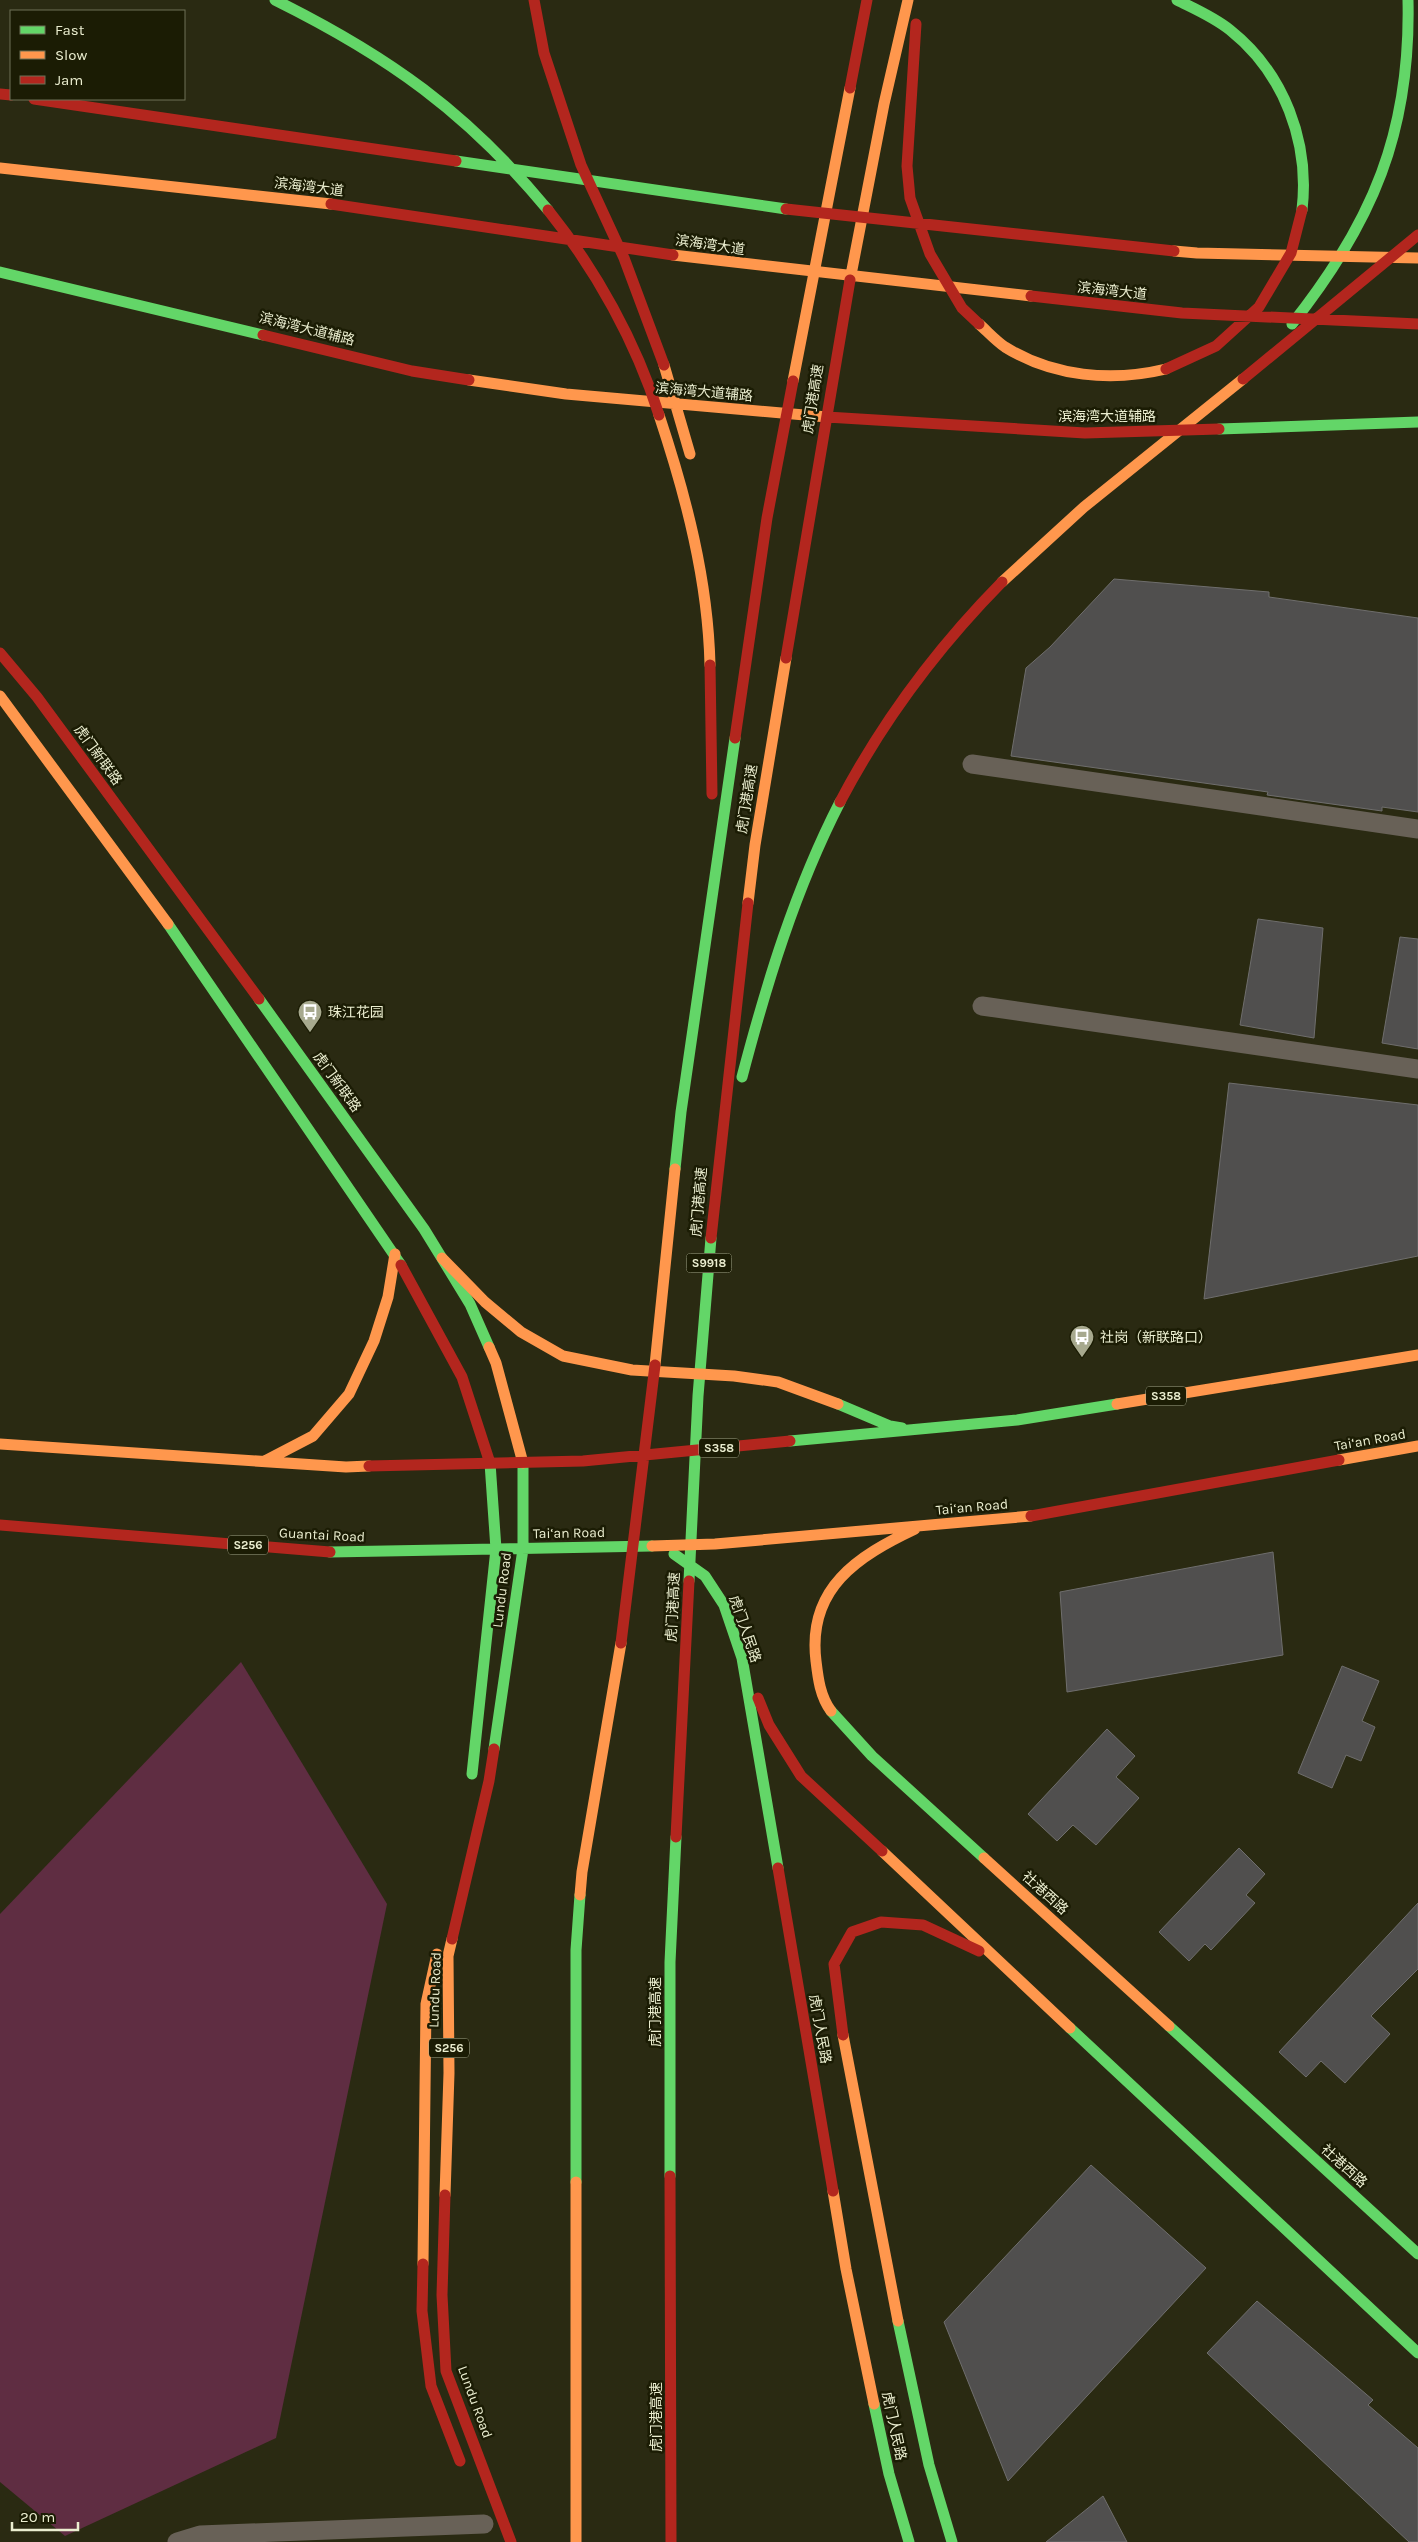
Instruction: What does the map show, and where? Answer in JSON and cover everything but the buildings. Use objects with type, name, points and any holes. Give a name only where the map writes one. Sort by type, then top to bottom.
[{"type":"main road","points":[[274,0],[317,19],[380,56],[440,99],[495,148],[544,203],[586,263],[623,327],[652,394],[675,464],[692,536],[708,620]]},
{"type":"main road","points":[[534,0],[544,53],[581,165],[624,258],[662,358],[689,446],[692,464]]},
{"type":"main road","name":"虎门港高速","points":[[576,2542],[575,2164],[578,1907],[620,1650],[652,1398],[681,1112],[767,518],[867,0]]},
{"type":"main road","name":"虎门港高速","points":[[671,2542],[670,1962],[698,1396],[717,1173],[755,845],[842,322],[884,104],[908,0]]},
{"type":"main road","points":[[919,0],[914,42],[907,183],[923,237],[938,276],[962,310],[992,339],[1028,361],[1068,374],[1110,379],[1151,374],[1183,364],[1227,339],[1258,310],[1282,276],[1297,237],[1304,195],[1303,162],[1292,113],[1273,75],[1246,43],[1213,17],[1177,0]]},
{"type":"main road","points":[[1243,380],[1296,319],[1337,267],[1370,209],[1393,147],[1406,82],[1410,16],[1408,0]]},
{"type":"main road","points":[[40,100],[346,147],[799,210],[1197,253],[1418,258]]},
{"type":"main road","name":"滨海湾大道","points":[[0,168],[318,202],[726,264],[1182,313],[1418,324]]},
{"type":"main road","points":[[717,1173],[770,973],[802,882],[844,795],[895,712],[953,635],[1020,564],[1093,501],[1418,235]]},
{"type":"main road","name":"滨海湾大道辅路","points":[[0,272],[412,371],[566,394],[884,422],[1085,433],[1418,422]]},
{"type":"main road","points":[[699,509],[704,536],[712,745],[710,902]]},
{"type":"main road","name":"虎门新联路","points":[[0,653],[37,697],[200,917],[424,1229],[470,1304],[496,1363],[523,1462]]},
{"type":"main road","points":[[0,696],[180,940],[395,1254],[462,1377],[490,1463]]},
{"type":"main road","points":[[266,1461],[313,1436],[349,1394],[374,1341],[388,1296],[395,1254]]},
{"type":"main road","points":[[442,1258],[485,1302],[521,1332],[563,1356],[632,1370],[734,1376],[778,1382],[864,1413],[890,1426],[914,1430]]},
{"type":"main road","name":"S358","points":[[523,1462],[583,1461],[1017,1420],[1418,1355]]},
{"type":"main road","points":[[0,1444],[346,1467],[523,1462]]},
{"type":"main road","name":"Tai‘an Road","points":[[523,1549],[715,1544],[1022,1518],[1418,1446]]},
{"type":"main road","name":"Lundu Road","points":[[511,2542],[446,2371],[442,2295],[449,2073],[448,1956],[489,1781],[523,1549],[523,1462]]},
{"type":"main road","name":"Lundu Road","points":[[470,1785],[496,1550],[490,1463]]},
{"type":"main road","name":"Guantai Road","points":[[0,1525],[344,1553],[523,1549]]},
{"type":"main road","name":"社港西路","points":[[918,1527],[880,1545],[844,1570],[822,1601],[814,1637],[817,1677],[827,1706],[872,1756],[1418,2254]]},
{"type":"main road","name":"虎门人民路","points":[[663,1546],[705,1576],[724,1605],[742,1658],[846,2269],[889,2474],[910,2542]]},
{"type":"main road","points":[[742,1658],[769,1726],[801,1776],[1418,2352]]},
{"type":"main road","name":"Lundu Road","points":[[450,1895],[426,2004],[422,2311],[430,2386],[463,2469]]},
{"type":"main road","name":"虎门人民路","points":[[952,2542],[929,2465],[884,2258],[839,2012],[834,1964],[852,1932],[881,1922],[923,1925],[972,1947],[1014,1974]]},
{"type":"street","points":[[972,764],[1418,828]]},
{"type":"street","points":[[982,1006],[1418,1069]]},
{"type":"street","points":[[177,2542],[200,2535],[484,2524]]},
{"type":"shaded area","points":[[241,1662],[387,1904],[276,2438],[65,2536],[0,2482],[0,1914]]},
{"type":"traffic: fast","points":[[275,0],[354,43],[424,89],[487,144],[518,175],[548,210]]},
{"type":"traffic: fast","points":[[1177,0],[1211,17],[1230,30],[1249,47],[1279,88],[1297,135],[1302,159],[1302,210]]},
{"type":"traffic: fast","points":[[1292,324],[1345,249],[1382,173],[1394,133],[1403,92],[1407,47],[1408,0]]},
{"type":"traffic: fast","points":[[456,161],[786,209]]},
{"type":"traffic: fast","points":[[0,272],[263,335]]},
{"type":"traffic: fast","points":[[1219,429],[1418,422]]},
{"type":"traffic: fast","points":[[675,1169],[681,1112],[735,738]]},
{"type":"traffic: fast","points":[[742,1077],[772,971],[796,903],[809,869],[840,802]]},
{"type":"traffic: fast","points":[[168,924],[401,1265]]},
{"type":"traffic: fast","points":[[259,999],[424,1229],[470,1304],[489,1347]]},
{"type":"traffic: fast","points":[[689,1581],[698,1396],[711,1238]]},
{"type":"traffic: fast","points":[[838,1404],[890,1426],[902,1428]]},
{"type":"traffic: fast","points":[[790,1441],[1017,1420],[1117,1404]]},
{"type":"traffic: fast","points":[[472,1774],[496,1549],[490,1463]]},
{"type":"traffic: fast","points":[[494,1749],[523,1549],[523,1463]]},
{"type":"traffic: fast","points":[[330,1552],[652,1546]]},
{"type":"traffic: fast","points":[[674,1554],[705,1576],[724,1605],[742,1658],[778,1868]]},
{"type":"traffic: fast","points":[[831,1711],[872,1756],[984,1858]]},
{"type":"traffic: fast","points":[[670,2176],[670,1962],[676,1837]]},
{"type":"traffic: fast","points":[[576,2182],[576,1950],[580,1895]]},
{"type":"traffic: fast","points":[[1169,2026],[1418,2254]]},
{"type":"traffic: fast","points":[[1070,2028],[1418,2353]]},
{"type":"traffic: fast","points":[[898,2321],[929,2465],[952,2542]]},
{"type":"traffic: fast","points":[[874,2404],[889,2474],[909,2542]]},
{"type":"traffic: slow","points":[[850,280],[884,104],[908,0]]},
{"type":"traffic: slow","points":[[793,381],[850,88]]},
{"type":"traffic: slow","points":[[0,168],[331,204]]},
{"type":"traffic: slow","points":[[1174,251],[1418,258]]},
{"type":"traffic: slow","points":[[673,255],[1031,296]]},
{"type":"traffic: slow","points":[[979,324],[1005,347],[1023,357],[1063,371],[1104,376],[1146,373],[1166,369]]},
{"type":"traffic: slow","points":[[664,365],[690,454]]},
{"type":"traffic: slow","points":[[1002,582],[1084,507],[1243,379]]},
{"type":"traffic: slow","points":[[469,380],[566,394],[827,417]]},
{"type":"traffic: slow","points":[[659,415],[678,476],[694,538],[705,601],[710,665]]},
{"type":"traffic: slow","points":[[748,903],[755,845],[786,658]]},
{"type":"traffic: slow","points":[[0,696],[168,924]]},
{"type":"traffic: slow","points":[[655,1365],[675,1169]]},
{"type":"traffic: slow","points":[[265,1461],[313,1436],[349,1394],[374,1341],[388,1297],[395,1254]]},
{"type":"traffic: slow","points":[[442,1258],[485,1302],[521,1332],[563,1356],[632,1370],[734,1376],[778,1382],[838,1404]]},
{"type":"traffic: slow","points":[[489,1347],[496,1363],[523,1463]]},
{"type":"traffic: slow","points":[[1117,1404],[1418,1355]]},
{"type":"traffic: slow","points":[[0,1444],[346,1467],[369,1466]]},
{"type":"traffic: slow","points":[[1339,1460],[1418,1446]]},
{"type":"traffic: slow","points":[[652,1546],[715,1544],[1031,1516]]},
{"type":"traffic: slow","points":[[831,1711],[824,1699],[819,1680],[815,1635],[820,1613],[828,1594],[856,1563],[894,1539],[915,1529]]},
{"type":"traffic: slow","points":[[580,1895],[582,1872],[621,1643]]},
{"type":"traffic: slow","points":[[882,1851],[1070,2028]]},
{"type":"traffic: slow","points":[[984,1858],[1169,2026]]},
{"type":"traffic: slow","points":[[445,2195],[449,2073],[448,1956],[452,1939]]},
{"type":"traffic: slow","points":[[423,2264],[426,2004],[437,1954]]},
{"type":"traffic: slow","points":[[843,2035],[898,2321]]},
{"type":"traffic: slow","points":[[576,2182],[576,2542]]},
{"type":"traffic: slow","points":[[833,2191],[846,2269],[874,2404]]},
{"type":"traffic: jam","points":[[534,0],[544,53],[581,165],[624,258],[664,365]]},
{"type":"traffic: jam","points":[[850,88],[867,0]]},
{"type":"traffic: jam","points":[[916,24],[907,166],[910,198],[930,254],[962,308],[979,324]]},
{"type":"traffic: jam","points":[[0,94],[10,95]]},
{"type":"traffic: jam","points":[[41,100],[456,161]]},
{"type":"traffic: jam","points":[[331,204],[673,255]]},
{"type":"traffic: jam","points":[[786,209],[1174,251]]},
{"type":"traffic: jam","points":[[548,210],[582,257],[613,308],[639,361],[659,415]]},
{"type":"traffic: jam","points":[[1166,369],[1216,346],[1259,307],[1291,253],[1302,210]]},
{"type":"traffic: jam","points":[[1243,379],[1418,235]]},
{"type":"traffic: jam","points":[[786,658],[850,280]]},
{"type":"traffic: jam","points":[[1031,296],[1182,313],[1418,324]]},
{"type":"traffic: jam","points":[[263,335],[412,371],[469,380]]},
{"type":"traffic: jam","points":[[735,738],[767,518],[793,381]]},
{"type":"traffic: jam","points":[[827,417],[1085,433],[1219,429]]},
{"type":"traffic: jam","points":[[840,802],[874,743],[913,686],[978,607],[1002,582]]},
{"type":"traffic: jam","points":[[0,653],[37,697],[259,999]]},
{"type":"traffic: jam","points":[[710,665],[712,794]]},
{"type":"traffic: jam","points":[[711,1238],[748,903]]},
{"type":"traffic: jam","points":[[401,1265],[462,1377],[490,1463]]},
{"type":"traffic: jam","points":[[621,1643],[655,1365]]},
{"type":"traffic: jam","points":[[369,1466],[583,1461],[790,1441]]},
{"type":"traffic: jam","points":[[1031,1516],[1339,1460]]},
{"type":"traffic: jam","points":[[0,1525],[330,1552]]},
{"type":"traffic: jam","points":[[676,1837],[689,1581]]},
{"type":"traffic: jam","points":[[758,1698],[769,1725],[801,1776],[882,1851]]},
{"type":"traffic: jam","points":[[452,1939],[489,1781],[494,1749]]},
{"type":"traffic: jam","points":[[778,1868],[833,2191]]},
{"type":"traffic: jam","points":[[843,2035],[834,1964],[852,1932],[881,1922],[923,1925],[979,1951]]},
{"type":"traffic: jam","points":[[670,2176],[671,2542]]},
{"type":"traffic: jam","points":[[445,2195],[442,2295],[446,2371],[511,2542]]},
{"type":"traffic: jam","points":[[423,2264],[422,2311],[431,2386],[460,2461]]},
{"type":"place","name":"珠江花园","points":[[310,1033]]},
{"type":"place","name":"社岗（新联路口）","points":[[1082,1358]]}]
